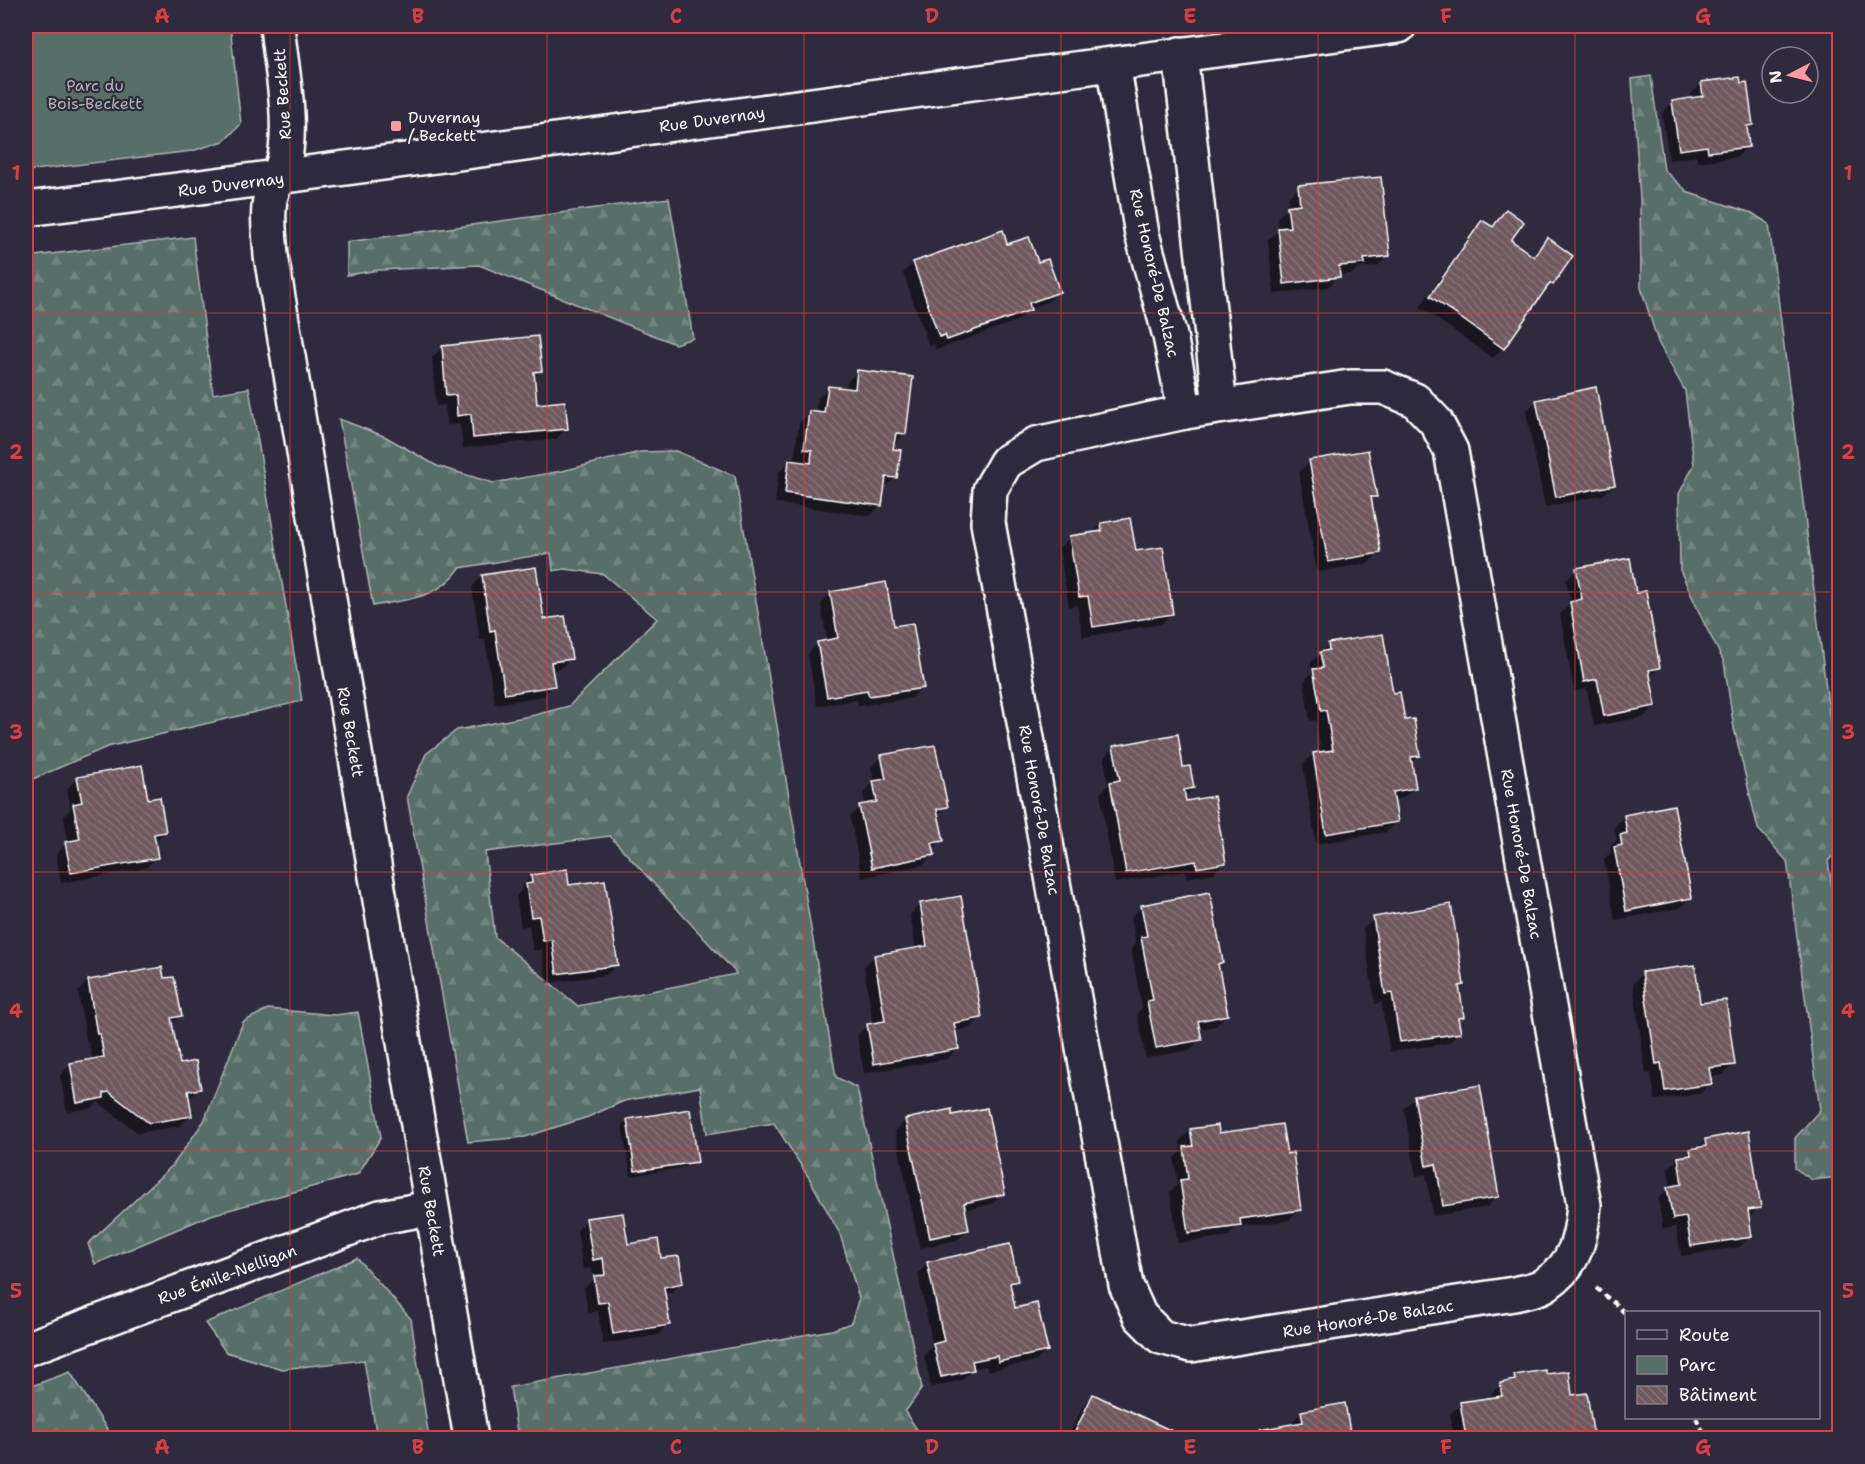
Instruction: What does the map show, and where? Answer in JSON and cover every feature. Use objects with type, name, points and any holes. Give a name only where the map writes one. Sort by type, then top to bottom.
[{"type":"street","name":"Rue Beckett","points":[[277,26],[287,123],[286,152],[280,177],[271,197],[269,222],[271,256],[471,1438]]},
{"type":"street","name":"Rue Duvernay","points":[[26,209],[280,177],[1399,26]]},
{"type":"street","points":[[1180,54],[1220,406]]},
{"type":"street","name":"Rue Honoré-De Balzac","points":[[1113,64],[1142,234],[1170,336],[1185,412]]},
{"type":"street","name":"Rue Honoré-De Balzac","points":[[1350,387],[1383,387],[1415,400],[1436,422],[1450,451],[1584,1205],[1581,1236],[1568,1265],[1545,1285],[1514,1294],[1191,1345],[1161,1337],[1140,1316],[1126,1285],[988,523],[990,490],[1006,462],[1036,444],[1220,406],[1350,387]]},
{"type":"street","name":"Rue Émile-Nelligan","points":[[26,1349],[380,1217],[431,1208]]},
{"type":"path","points":[[1697,1419],[1707,1438]]},
{"type":"green space","name":"Parc du Bois-Beckett","points":[[26,26],[230,26],[241,124],[224,141],[192,151],[26,171]]},
{"type":"green space","points":[[1651,76],[1664,170],[1689,193],[1752,213],[1769,224],[1839,794],[1839,849],[1828,861],[1840,939],[1839,1177],[1812,1180],[1795,1168],[1795,1138],[1820,1110],[1787,861],[1758,829],[1734,728],[1724,662],[1680,570],[1679,494],[1694,465],[1685,391],[1658,342],[1641,288],[1640,199],[1632,79]]},
{"type":"green space","points":[[669,198],[693,338],[675,344],[479,265],[379,270],[347,275],[347,242]]},
{"type":"green space","points":[[193,237],[213,394],[249,388],[302,701],[107,747],[26,782],[26,257]]},
{"type":"green space","points":[[339,419],[386,437],[437,466],[493,483],[562,471],[640,452],[676,451],[735,476],[836,1077],[857,1088],[922,1388],[905,1412],[925,1438],[518,1438],[510,1387],[832,1330],[851,1323],[859,1298],[840,1234],[809,1178],[774,1123],[707,1134],[700,1087],[624,1101],[588,1117],[525,1137],[468,1142],[407,796],[426,754],[457,730],[569,706],[657,619],[603,574],[565,569],[553,571],[551,553],[460,568],[442,586],[432,592],[373,606]],"holes":[[[610,836],[736,973],[578,1006],[495,937],[485,852]]]},
{"type":"green space","points":[[268,1009],[335,1015],[358,1012],[381,1137],[358,1174],[211,1215],[95,1264],[88,1244],[173,1165],[204,1121],[243,1022]]},
{"type":"green space","points":[[357,1258],[411,1319],[429,1438],[377,1438],[364,1360],[282,1369],[226,1352],[205,1323]]},
{"type":"green space","points":[[70,1372],[113,1438],[26,1438],[26,1388]]},
{"type":"building","points":[[1740,77],[1741,83],[1747,82],[1753,125],[1747,126],[1749,147],[1708,152],[1707,146],[1679,150],[1672,101],[1703,96],[1701,82]]},
{"type":"building","points":[[1381,177],[1390,256],[1364,259],[1364,264],[1339,266],[1340,277],[1284,284],[1278,228],[1290,227],[1287,206],[1300,204],[1298,185]]},
{"type":"building","points":[[1506,209],[1524,222],[1511,240],[1534,257],[1547,237],[1573,256],[1553,285],[1550,283],[1504,349],[1430,296],[1482,220],[1493,227]]},
{"type":"building","points":[[1003,230],[1007,244],[1029,237],[1038,262],[1048,259],[1060,292],[1029,303],[1031,310],[947,340],[945,335],[939,337],[913,262]]},
{"type":"building","points":[[538,336],[542,371],[534,372],[537,404],[565,401],[568,429],[473,438],[471,414],[457,416],[456,395],[446,396],[442,346]]},
{"type":"building","points":[[857,370],[913,377],[906,434],[896,433],[893,449],[901,450],[897,478],[886,477],[882,506],[785,493],[789,460],[811,463],[812,450],[804,449],[809,411],[824,413],[828,386],[855,389]]},
{"type":"building","points":[[1596,387],[1615,485],[1556,497],[1536,400]]},
{"type":"building","points":[[1368,450],[1377,497],[1371,497],[1381,553],[1328,562],[1309,460]]},
{"type":"building","points":[[1130,518],[1136,551],[1163,547],[1173,614],[1093,627],[1088,596],[1079,597],[1069,536],[1102,531],[1101,523]]},
{"type":"building","points":[[1630,558],[1636,593],[1646,591],[1660,668],[1649,670],[1656,706],[1604,716],[1597,679],[1584,682],[1570,602],[1582,599],[1576,568]]},
{"type":"building","points":[[536,567],[544,619],[565,616],[572,659],[551,662],[555,686],[505,694],[495,630],[490,631],[482,575]]},
{"type":"building","points":[[886,582],[894,626],[913,623],[924,688],[869,696],[867,690],[827,697],[817,642],[838,638],[830,592]]},
{"type":"building","points":[[1383,634],[1393,693],[1400,692],[1405,720],[1414,719],[1420,756],[1411,757],[1416,788],[1393,792],[1398,822],[1326,834],[1313,753],[1333,750],[1326,710],[1321,711],[1313,669],[1323,668],[1320,652],[1329,650],[1328,643]]},
{"type":"building","points":[[1178,734],[1183,767],[1190,766],[1194,788],[1184,790],[1186,801],[1214,796],[1226,863],[1197,868],[1196,861],[1126,873],[1110,782],[1120,780],[1113,746]]},
{"type":"building","points":[[935,745],[948,807],[937,809],[944,841],[932,843],[935,855],[872,868],[859,805],[877,802],[873,781],[886,779],[881,755]]},
{"type":"building","points":[[142,765],[148,799],[160,797],[166,832],[154,834],[158,858],[71,873],[65,842],[80,839],[73,804],[82,802],[77,777]]},
{"type":"building","points":[[1674,805],[1692,898],[1626,911],[1614,847],[1622,845],[1620,835],[1627,833],[1624,815]]},
{"type":"building","points":[[567,869],[569,885],[605,880],[618,965],[557,974],[552,940],[543,941],[539,916],[531,917],[526,884],[532,883],[531,875]]},
{"type":"building","points":[[1210,892],[1223,962],[1218,964],[1228,1015],[1198,1021],[1202,1040],[1156,1048],[1147,1001],[1153,1000],[1141,937],[1147,936],[1141,905]]},
{"type":"building","points":[[961,896],[982,1018],[954,1023],[959,1049],[874,1064],[867,1024],[885,1021],[874,955],[927,946],[920,903]]},
{"type":"building","points":[[1451,904],[1464,985],[1459,986],[1464,1017],[1458,1018],[1461,1033],[1400,1042],[1392,993],[1385,994],[1373,917]]},
{"type":"building","points":[[1695,965],[1700,1003],[1726,1000],[1735,1065],[1709,1068],[1712,1084],[1665,1091],[1661,1063],[1656,1064],[1642,972]]},
{"type":"building","points":[[162,967],[164,978],[174,977],[182,1016],[171,1018],[180,1064],[196,1061],[201,1089],[188,1091],[192,1116],[149,1123],[109,1092],[104,1093],[104,1098],[77,1103],[70,1063],[104,1057],[100,1034],[97,1034],[88,980]]},
{"type":"building","points":[[1480,1085],[1499,1197],[1443,1206],[1436,1164],[1426,1166],[1414,1096]]},
{"type":"building","points":[[987,1108],[1005,1194],[964,1203],[969,1230],[930,1238],[905,1119],[952,1109],[952,1115]]},
{"type":"building","points":[[690,1109],[698,1162],[635,1171],[627,1119]]},
{"type":"building","points":[[1282,1124],[1287,1154],[1293,1152],[1301,1210],[1240,1219],[1241,1226],[1188,1233],[1180,1180],[1188,1179],[1184,1147],[1193,1146],[1190,1129],[1218,1125],[1219,1133]]},
{"type":"building","points":[[1749,1131],[1761,1208],[1748,1210],[1752,1237],[1691,1246],[1686,1217],[1673,1219],[1667,1187],[1682,1184],[1678,1157],[1691,1155],[1690,1149],[1706,1146],[1705,1139]]},
{"type":"building","points":[[623,1213],[628,1244],[658,1239],[661,1258],[679,1256],[683,1283],[664,1287],[670,1325],[613,1334],[608,1302],[598,1303],[594,1276],[605,1275],[603,1258],[593,1260],[586,1218]]},
{"type":"building","points":[[1010,1244],[1018,1281],[1010,1283],[1015,1308],[1037,1303],[1048,1351],[998,1362],[997,1356],[972,1361],[974,1370],[941,1377],[933,1344],[944,1341],[927,1262]]},
{"type":"building","points":[[1545,1370],[1547,1374],[1569,1371],[1572,1395],[1587,1393],[1594,1438],[1466,1438],[1460,1402],[1502,1396],[1500,1383],[1515,1380],[1514,1375]]},
{"type":"building","points":[[1093,1394],[1187,1438],[1072,1438]]},
{"type":"building","points":[[1345,1403],[1351,1438],[1261,1438],[1259,1430],[1303,1422],[1301,1411]]},
{"type":"place","name":"Duvernay / Beckett","points":[[396,126]]}]
